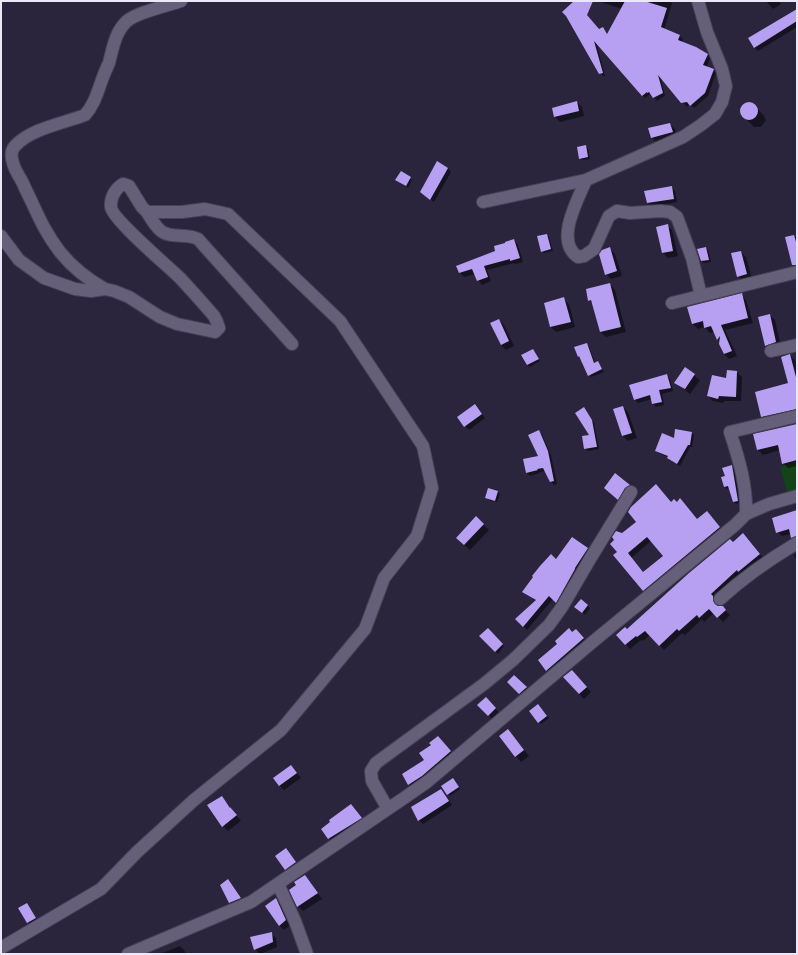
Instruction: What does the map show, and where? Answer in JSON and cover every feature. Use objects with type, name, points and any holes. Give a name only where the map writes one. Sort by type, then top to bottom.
[{"type":"street","points":[[182,1],[149,11],[128,20],[122,27],[114,42],[98,93],[90,109],[85,115],[34,132],[14,146],[11,156],[13,165],[48,236],[60,253],[80,274],[105,289],[130,297],[160,317],[178,324],[215,332],[219,328],[214,316],[195,295],[113,212],[111,207],[112,198],[116,188],[123,184],[129,186],[142,207],[148,212],[162,232],[170,235],[192,235],[198,239],[292,344]]},
{"type":"street","points":[[483,202],[586,180],[683,137],[715,114],[722,102],[726,86],[722,68],[707,32],[698,1]]},
{"type":"street","points":[[586,180],[569,224],[568,242],[574,254],[578,257],[584,256],[594,249],[608,216],[616,211],[630,213],[661,211],[670,212],[677,217],[692,258],[701,296]]},
{"type":"street","points":[[1,948],[101,889],[137,852],[194,800],[281,730],[365,629],[384,578],[417,536],[432,488],[423,446],[340,321],[228,214],[205,209],[182,212],[148,212]]},
{"type":"street","points":[[1,236],[19,260],[44,278],[75,289],[91,291],[105,289]]},
{"type":"street","points":[[672,303],[797,272]]},
{"type":"street","points":[[771,351],[797,345]]},
{"type":"street","points":[[746,514],[747,500],[744,484],[730,432],[797,416]]},
{"type":"street","points":[[388,809],[372,781],[371,771],[376,763],[484,684],[513,660],[549,625],[562,607],[631,492]]},
{"type":"street","points":[[128,954],[251,902],[388,809],[427,782],[595,640],[735,525],[746,514],[769,504],[797,496]]},
{"type":"street","points":[[720,599],[782,552],[797,543]]},
{"type":"street","points":[[278,884],[295,921],[307,954]]},
{"type":"green space","points":[[797,462],[797,493],[788,496],[780,467]]},
{"type":"building","points":[[574,1],[593,1],[587,15],[599,29],[603,27],[607,34],[625,1],[644,1],[667,8],[661,27],[680,35],[678,40],[696,47],[708,54],[703,65],[714,69],[705,93],[690,106],[687,102],[681,103],[658,75],[663,93],[653,98],[649,92],[642,96],[594,41],[603,73],[599,74],[566,16],[562,12]]},
{"type":"building","points":[[797,9],[797,21],[754,48],[748,38]]},
{"type":"building","points":[[577,101],[579,111],[554,117],[552,108]]},
{"type":"building","points":[[749,102],[755,105],[758,111],[755,117],[749,120],[743,117],[740,111],[743,105]]},
{"type":"building","points":[[670,123],[673,132],[651,138],[648,128]]},
{"type":"building","points":[[586,145],[588,157],[579,159],[577,147]]},
{"type":"building","points":[[437,161],[448,168],[430,200],[420,192]]},
{"type":"building","points":[[401,171],[411,177],[406,186],[395,180]]},
{"type":"building","points":[[672,186],[674,199],[647,203],[644,191]]},
{"type":"building","points":[[668,224],[673,251],[662,253],[656,227]]},
{"type":"building","points":[[547,234],[551,249],[541,252],[537,236]]},
{"type":"building","points":[[794,235],[797,245],[797,265],[792,265],[785,237]]},
{"type":"building","points":[[514,239],[520,258],[484,266],[488,277],[477,281],[472,269],[459,273],[456,266],[495,251],[494,246]]},
{"type":"building","points":[[610,247],[617,271],[605,275],[599,254],[602,250]]},
{"type":"building","points":[[706,247],[709,260],[701,261],[697,249]]},
{"type":"building","points":[[741,251],[747,274],[737,277],[731,253]]},
{"type":"building","points":[[610,283],[621,327],[600,332],[591,300],[588,301],[586,289]]},
{"type":"building","points":[[742,293],[748,318],[721,325],[732,351],[724,354],[719,344],[720,336],[717,340],[711,326],[704,328],[703,321],[692,324],[687,307]]},
{"type":"building","points":[[564,297],[571,322],[550,327],[544,303]]},
{"type":"building","points":[[770,314],[776,342],[765,346],[758,317]]},
{"type":"building","points":[[499,319],[509,341],[501,345],[490,323]]},
{"type":"building","points":[[587,343],[594,363],[598,361],[602,369],[588,376],[574,347]]},
{"type":"building","points":[[533,349],[539,359],[527,365],[521,355]]},
{"type":"building","points":[[790,354],[797,381],[797,409],[761,417],[755,392],[788,383],[781,357]]},
{"type":"building","points":[[685,367],[695,374],[685,389],[674,383]]},
{"type":"building","points":[[727,370],[737,371],[736,397],[719,396],[718,399],[707,396],[712,375],[726,378]]},
{"type":"building","points":[[667,374],[671,388],[659,390],[662,402],[652,404],[650,395],[634,400],[629,385]]},
{"type":"building","points":[[475,404],[482,414],[464,427],[457,417]]},
{"type":"building","points":[[623,406],[632,433],[622,436],[613,409]]},
{"type":"building","points":[[584,407],[592,420],[597,447],[584,449],[582,436],[589,435],[575,413]]},
{"type":"building","points":[[797,424],[797,460],[782,464],[778,445],[757,450],[753,434]]},
{"type":"building","points":[[675,429],[692,432],[690,445],[688,445],[677,464],[667,458],[668,456],[655,451],[662,433],[674,438]]},
{"type":"building","points":[[539,430],[548,451],[554,481],[550,482],[543,468],[526,473],[523,459],[538,456],[528,435]]},
{"type":"building","points":[[732,465],[738,501],[733,502],[728,486],[724,487],[721,477],[725,476],[722,468]]},
{"type":"building","points":[[615,473],[630,485],[625,488],[618,500],[604,488]]},
{"type":"building","points":[[656,484],[671,502],[674,499],[677,502],[680,498],[697,519],[707,511],[720,527],[643,591],[613,555],[617,552],[610,544],[614,540],[612,537],[616,531],[622,533],[636,522],[628,512],[631,507]],"holes":[[[647,537],[663,556],[643,572],[628,553]]]},
{"type":"building","points":[[488,488],[498,491],[495,501],[485,498]]},
{"type":"building","points":[[797,510],[797,536],[791,538],[789,529],[776,533],[772,518]]},
{"type":"building","points":[[476,516],[484,524],[464,545],[456,538]]},
{"type":"building","points":[[743,533],[760,554],[738,572],[737,570],[711,594],[715,604],[718,606],[723,606],[726,610],[717,618],[709,609],[699,618],[697,615],[679,631],[677,629],[659,646],[645,631],[625,645],[616,635],[625,627],[627,629],[689,573],[730,539],[733,542]]},
{"type":"building","points":[[572,537],[588,548],[556,603],[549,596],[523,627],[515,619],[536,600],[522,592],[540,566],[551,554],[556,559]]},
{"type":"building","points":[[581,599],[588,605],[582,613],[574,607]]},
{"type":"building","points":[[488,628],[503,644],[495,652],[479,636]]},
{"type":"building","points":[[569,628],[572,632],[576,629],[584,638],[546,671],[538,660],[557,644],[555,641]]},
{"type":"building","points":[[572,670],[587,687],[579,694],[563,677]]},
{"type":"building","points":[[514,675],[527,687],[519,694],[507,682]]},
{"type":"building","points":[[486,697],[496,708],[488,716],[477,705]]},
{"type":"building","points":[[538,704],[547,716],[538,723],[529,711]]},
{"type":"building","points":[[508,729],[524,750],[515,757],[499,736]]},
{"type":"building","points":[[438,736],[451,751],[422,776],[408,785],[402,774],[424,760],[419,753],[431,745],[429,743]]},
{"type":"building","points":[[291,765],[297,773],[279,786],[273,778]]},
{"type":"building","points":[[453,778],[459,787],[447,795],[441,786]]},
{"type":"building","points":[[441,789],[449,801],[418,821],[411,807]]},
{"type":"building","points":[[222,796],[237,815],[222,827],[207,805]]},
{"type":"building","points":[[351,804],[362,818],[328,839],[321,829],[330,822],[329,820]]},
{"type":"building","points":[[286,848],[296,862],[285,870],[275,856]]},
{"type":"building","points":[[305,875],[318,893],[297,907],[289,890],[296,885],[294,882]]},
{"type":"building","points":[[228,879],[241,898],[229,903],[220,885]]},
{"type":"building","points":[[276,898],[286,920],[279,926],[265,906]]},
{"type":"building","points":[[27,903],[36,918],[27,923],[18,908]]},
{"type":"building","points":[[272,932],[273,942],[254,950],[250,937]]}]
